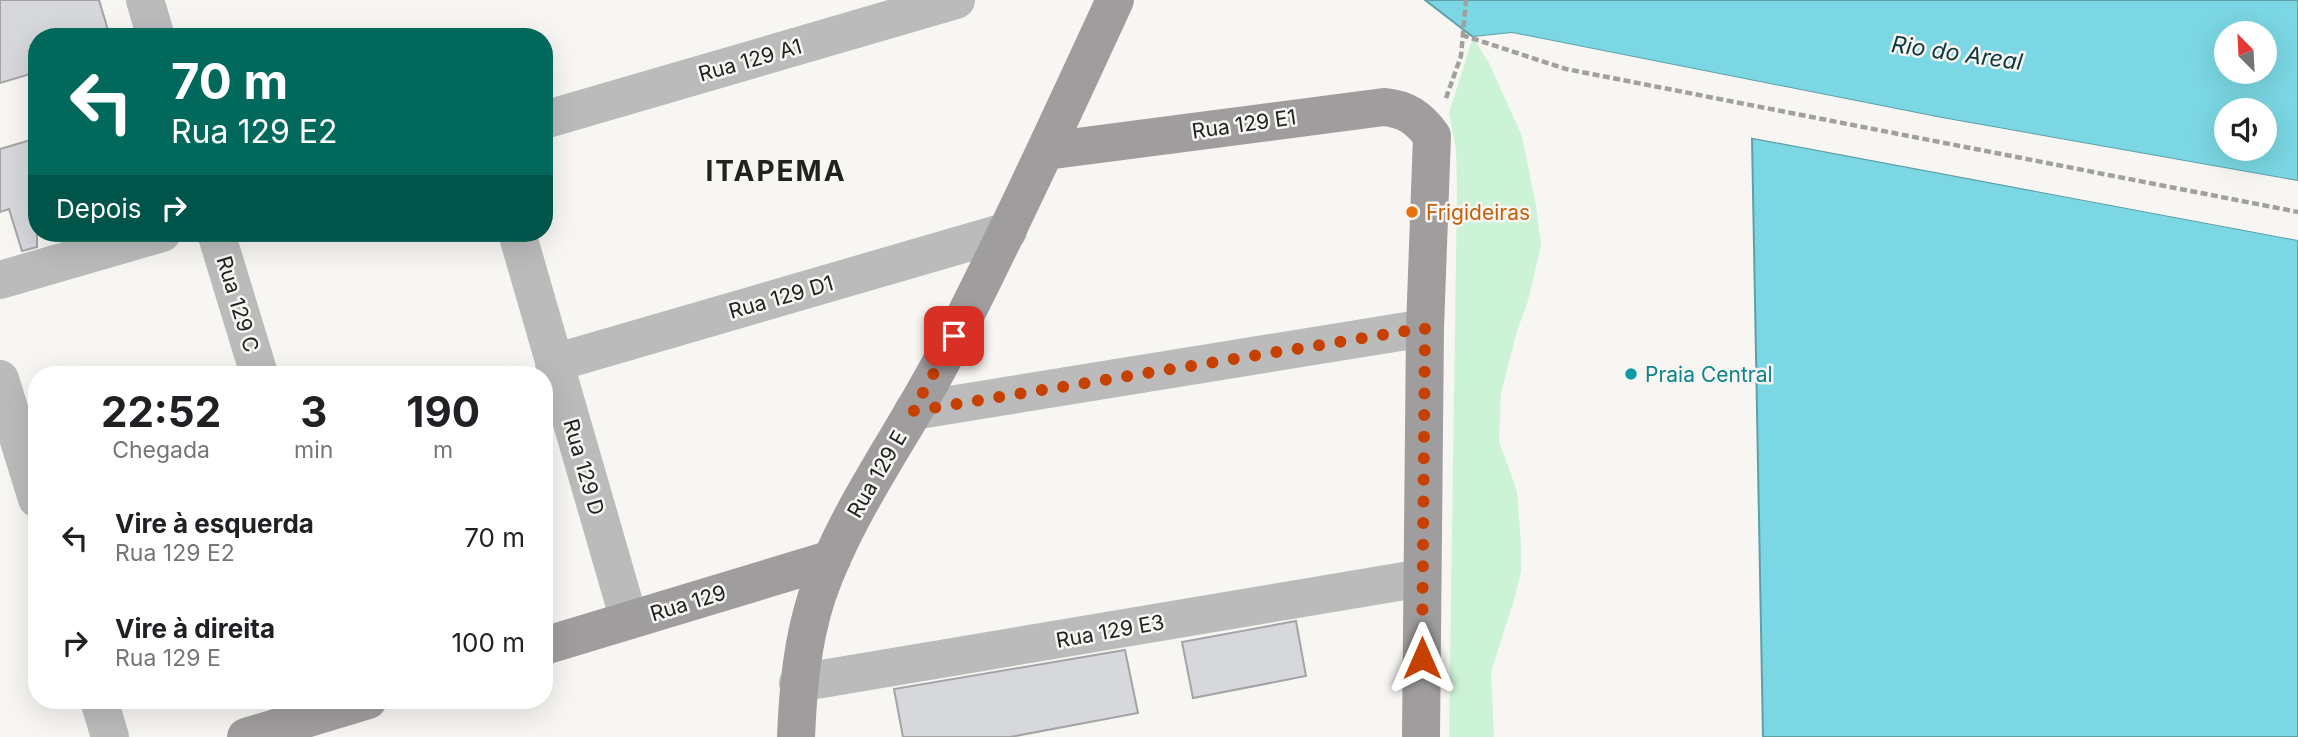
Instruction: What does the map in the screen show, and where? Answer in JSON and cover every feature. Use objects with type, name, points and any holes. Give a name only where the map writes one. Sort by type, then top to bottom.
[{"type":"main road","name":"Rua 129 E","points":[[796,737],[798,683],[808,631],[832,559],[944,357],[1008,231],[1115,0]]},
{"type":"main road","name":"Rua 129 E1","points":[[1046,150],[1384,107],[1410,114],[1423,124],[1432,136],[1425,328]]},
{"type":"main road","points":[[1421,737],[1425,328]]},
{"type":"main road","name":"Rua 129","points":[[553,643],[832,559]]},
{"type":"main road","points":[[246,737],[336,709]]},
{"type":"street","points":[[145,0],[153,28]]},
{"type":"street","name":"Rua 129 A1","points":[[553,117],[956,0]]},
{"type":"street","name":"Rua 129 D1","points":[[554,363],[1008,231]]},
{"type":"street","points":[[0,280],[131,242]]},
{"type":"street","name":"Rua 129 C","points":[[219,242],[258,366]]},
{"type":"street","name":"Rua 129 D","points":[[520,242],[629,621]]},
{"type":"street","points":[[913,411],[1425,328]]},
{"type":"street","points":[[0,379],[28,470]]},
{"type":"street","name":"Rua 129 E3","points":[[798,683],[1422,578]]},
{"type":"street","points":[[102,709],[110,737]]},
{"type":"path","points":[[1461,56],[1465,0]]},
{"type":"path","points":[[1462,35],[1566,69],[2298,212]]},
{"type":"green space","points":[[1473,37],[1489,63],[1522,136],[1541,245],[1501,393],[1499,441],[1517,491],[1521,572],[1491,672],[1494,737],[1449,737],[1457,189],[1456,150],[1449,113]]},
{"type":"water","name":"Rio do Areal","points":[[1425,0],[2298,0],[2298,181],[1942,118],[1512,33],[1473,37]]},
{"type":"water","points":[[1752,138],[2298,240],[2298,737],[1763,737]]},
{"type":"pier","points":[[1512,33],[1942,118],[2298,181],[2298,185],[1941,121],[1512,37],[1478,40],[1473,37]]},
{"type":"pier","points":[[1752,134],[2298,236],[2298,240],[1748,137]]},
{"type":"building","points":[[0,0],[99,0],[107,28],[28,28],[28,75],[0,83]]},
{"type":"building","points":[[28,141],[28,242],[37,242],[37,247],[22,251],[9,209],[0,212],[0,149]]},
{"type":"building","points":[[1296,621],[1306,676],[1193,698],[1182,642]]},
{"type":"building","points":[[1125,650],[1138,713],[1010,737],[903,737],[894,689]]},
{"type":"place","name":"Frigideiras","points":[[1412,212]]},
{"type":"place","name":"Praia Central","points":[[1631,374]]},
{"type":"district","name":"ITAPEMA","points":[[776,171]]},
{"type":"route","points":[[954,336],[913,411],[1425,328],[1422,658]]}]
